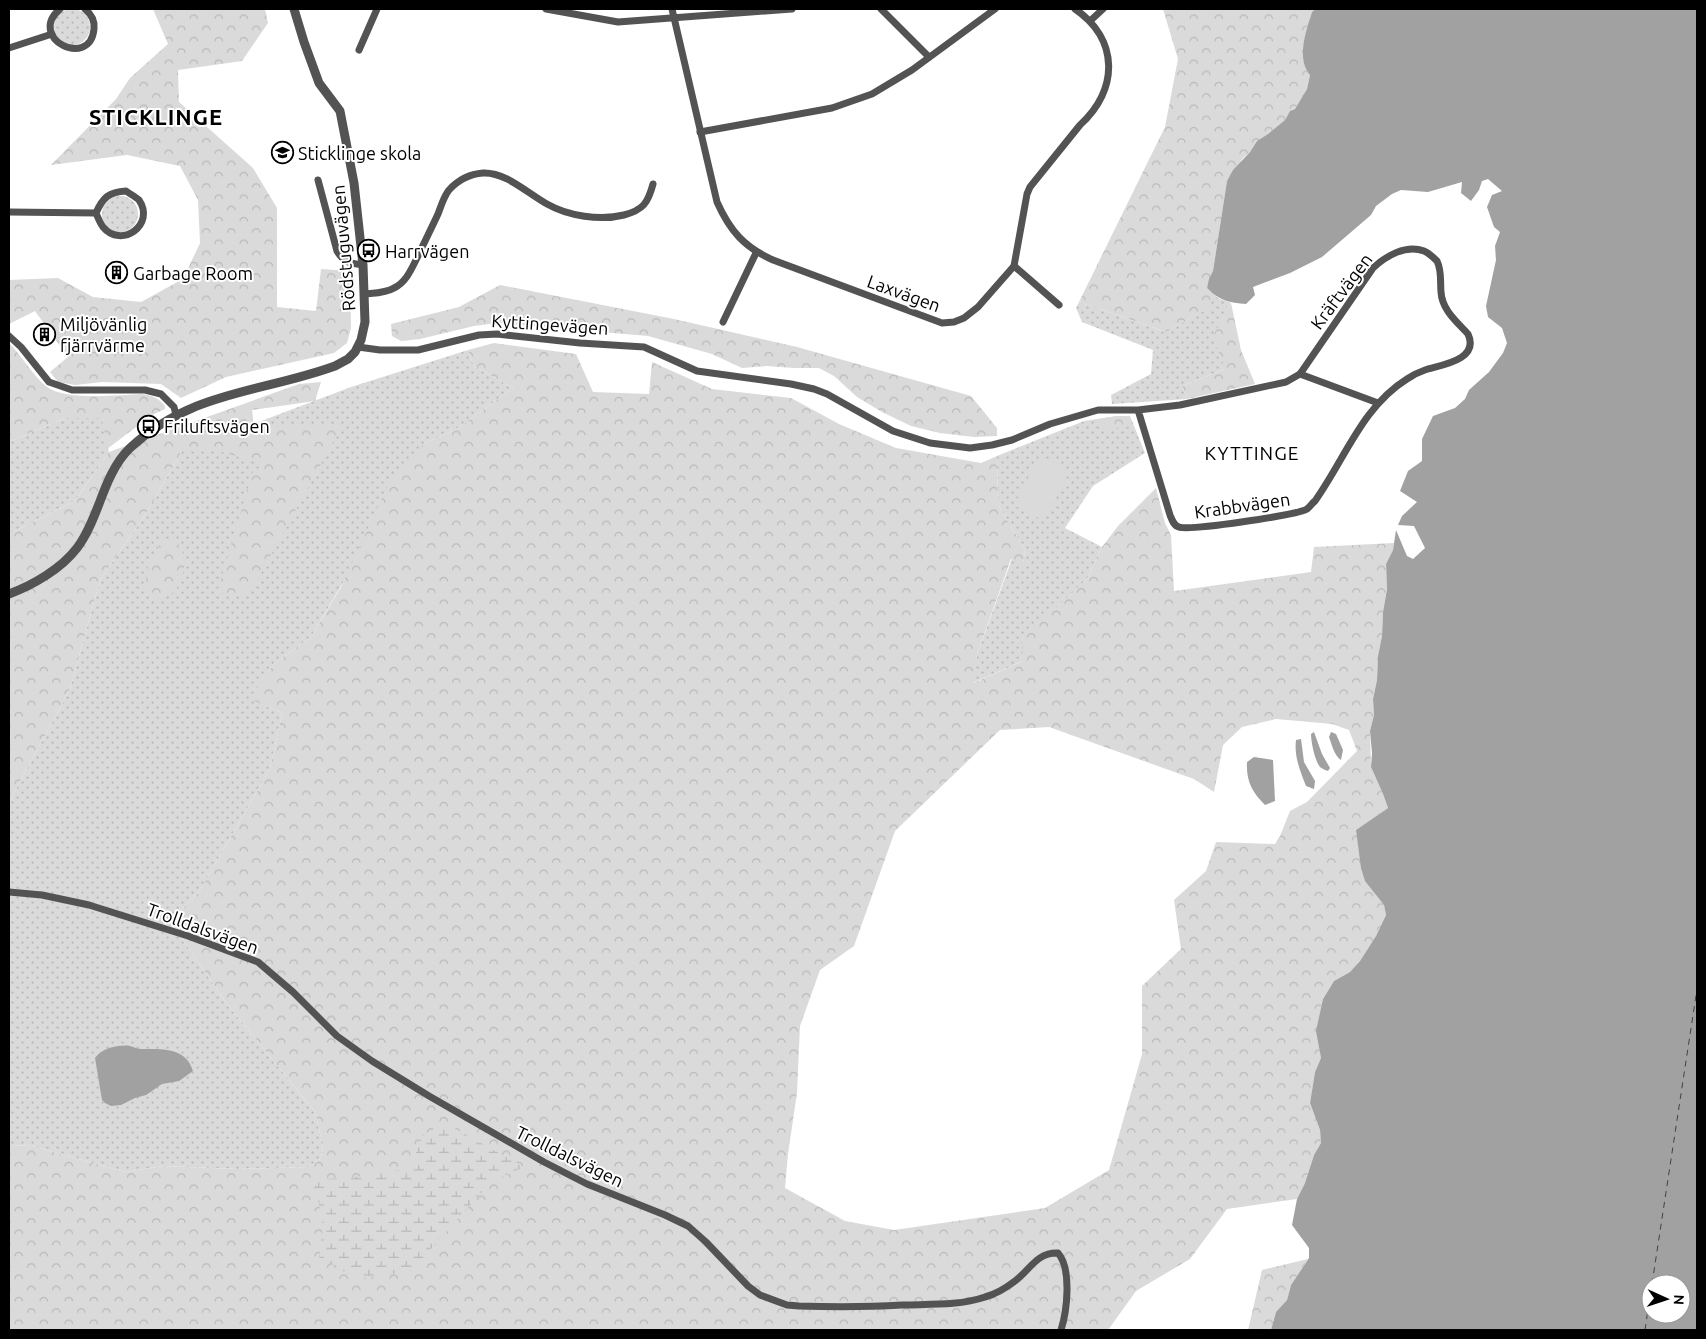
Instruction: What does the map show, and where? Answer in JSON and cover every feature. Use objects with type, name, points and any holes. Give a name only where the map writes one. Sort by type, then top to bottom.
[{"type":"street","points":[[60,9],[52,19],[50,27],[52,34],[55,40],[67,48],[75,49],[85,45],[91,39],[95,26],[93,19],[85,9]]},
{"type":"street","name":"Rödstuguvägen","points":[[294,9],[317,78],[340,111],[354,183],[363,265],[366,322],[358,347]]},
{"type":"street","points":[[359,50],[377,9]]},
{"type":"street","points":[[546,9],[618,22],[792,9]]},
{"type":"street","name":"Laxvägen","points":[[672,9],[672,17],[716,202],[724,219],[736,236],[756,253],[942,323],[954,322],[964,318],[978,307],[1014,266]]},
{"type":"street","points":[[881,9],[929,57]]},
{"type":"street","points":[[700,132],[832,108],[856,101],[896,81],[995,9]]},
{"type":"street","points":[[1059,305],[1014,266],[1023,208],[1030,187],[1087,118],[1105,90],[1109,63],[1107,49],[1101,36],[1090,21],[1075,9]]},
{"type":"street","points":[[1090,21],[1103,9]]},
{"type":"street","points":[[9,48],[52,34]]},
{"type":"street","points":[[365,294],[394,289],[404,282],[449,190],[462,179],[471,175],[489,173],[500,176],[548,205],[563,211],[603,218],[618,217],[641,208],[650,197],[652,184]]},
{"type":"street","points":[[318,180],[337,251],[342,258],[349,262],[363,265]]},
{"type":"street","points":[[126,191],[138,199],[143,209],[143,221],[136,230],[128,235],[120,236],[111,234],[104,228],[96,213],[105,198],[114,192],[126,191]]},
{"type":"street","points":[[9,212],[96,213]]},
{"type":"street","name":"Kräftvägen","points":[[1300,374],[1373,268],[1383,259],[1394,253],[1415,250],[1424,251],[1438,261],[1442,303],[1445,309],[1468,334],[1470,345],[1468,351],[1462,357],[1422,371],[1398,386],[1378,403]]},
{"type":"street","points":[[723,322],[756,253]]},
{"type":"street","name":"Kyttingevägen","points":[[358,347],[380,350],[418,350],[479,335],[496,334],[580,343],[644,347],[696,371],[814,389],[827,394],[893,431],[930,443],[970,448],[1012,440],[1058,422],[1098,410],[1138,410]]},
{"type":"street","points":[[9,336],[21,347],[48,382],[72,390],[145,390],[161,394],[174,407],[176,415]]},
{"type":"street","points":[[9,594],[40,579],[63,562],[77,548],[92,523],[107,484],[118,464],[128,450],[148,434],[188,408],[224,396],[330,368],[348,359],[358,347]]},
{"type":"street","points":[[1138,410],[1180,405],[1277,384],[1286,382],[1300,374],[1378,403]]},
{"type":"street","name":"Krabbvägen","points":[[1138,410],[1170,515],[1174,524],[1178,527],[1188,528],[1284,516],[1307,509],[1323,490],[1363,422],[1378,403]]},
{"type":"street","name":"Trolldalsvägen","points":[[9,892],[42,895],[89,905],[188,936],[258,962],[293,992],[337,1036],[372,1062],[500,1138],[587,1184],[665,1214],[688,1226],[748,1286],[760,1295],[787,1305],[799,1306],[879,1307],[966,1302],[985,1298],[1014,1281],[1039,1258],[1046,1254],[1058,1253],[1065,1267],[1067,1289],[1064,1320],[1061,1330]]},
{"type":"green space","points":[[72,9],[85,14],[90,27],[85,40],[72,45],[59,40],[54,27],[59,14]]},
{"type":"green space","points":[[153,9],[265,9],[268,23],[242,61],[178,70],[179,102],[253,168],[277,208],[277,307],[316,311],[321,269],[350,271],[351,328],[347,343],[334,353],[226,377],[181,398],[161,384],[102,382],[75,385],[58,382],[50,372],[68,357],[35,311],[9,324],[9,280],[58,278],[93,297],[141,302],[183,279],[200,243],[198,200],[180,166],[127,155],[51,165],[116,99],[130,78],[168,44]]},
{"type":"green space","points":[[1163,9],[1315,9],[1312,12],[1305,36],[1303,53],[1306,68],[1310,75],[1307,89],[1295,109],[1290,111],[1285,120],[1257,141],[1227,181],[1213,271],[1207,288],[1211,292],[1209,308],[1166,332],[1079,302],[1165,127],[1178,59]]},
{"type":"green space","points":[[120,196],[133,201],[138,214],[133,227],[120,232],[107,227],[102,214],[107,201]]},
{"type":"green space","points":[[500,285],[674,319],[797,347],[971,396],[997,428],[997,436],[974,437],[940,433],[911,426],[857,397],[834,376],[819,368],[767,366],[742,368],[712,354],[648,336],[497,323],[474,326],[420,339],[401,341],[392,336],[391,324],[459,307]]},
{"type":"green space","points":[[1211,292],[1218,298],[1231,303],[1226,309],[1225,369],[1182,386],[1187,399],[1112,404],[1111,395],[1151,374],[1153,350],[1082,322],[1076,308],[1079,302],[1166,332],[1208,308]]},
{"type":"green space","points":[[1231,303],[1241,350],[1255,384],[1187,399],[1182,386],[1225,369],[1213,337],[1226,309]]},
{"type":"green space","points":[[9,343],[42,382],[47,387],[56,391],[79,396],[143,394],[158,399],[163,403],[165,409],[152,415],[107,449],[102,418],[65,418],[9,442]]},
{"type":"green space","points":[[494,343],[576,354],[593,392],[649,394],[652,362],[712,389],[791,398],[839,424],[896,448],[981,463],[997,456],[998,505],[1025,550],[1023,566],[1011,559],[977,654],[974,683],[1023,661],[1022,640],[1087,579],[1102,547],[1118,526],[1156,488],[1165,523],[1171,535],[1174,591],[1311,572],[1314,547],[1394,543],[1393,550],[1386,564],[1387,588],[1378,656],[1377,680],[1373,699],[1374,715],[1370,731],[1371,767],[1388,808],[1356,830],[1365,880],[1384,905],[1386,915],[1376,936],[1360,961],[1350,972],[1334,981],[1323,999],[1320,1014],[1319,1045],[1321,1058],[1315,1072],[1310,1103],[1320,1130],[1321,1143],[1314,1155],[1305,1183],[1297,1199],[1227,1209],[1190,1259],[1136,1291],[1108,1330],[9,1330],[9,1145],[32,1146],[125,1172],[163,1166],[238,1169],[309,1167],[321,1158],[323,1146],[315,1112],[225,1001],[170,921],[199,892],[270,769],[282,713],[249,699],[274,664],[311,637],[341,587],[392,476],[425,443],[455,430],[513,388],[474,366],[468,350]],"holes":[[[1276,719],[1332,724],[1349,730],[1357,751],[1307,802],[1290,811],[1275,844],[1216,842],[1206,871],[1174,900],[1181,949],[1142,986],[1142,1054],[1109,1170],[1045,1208],[894,1230],[845,1221],[785,1188],[797,1093],[800,1026],[820,970],[854,946],[895,831],[1000,730],[1049,727],[1194,779],[1214,792],[1223,745],[1242,727]]]},
{"type":"green space","points":[[468,350],[474,366],[513,388],[455,430],[425,443],[311,637],[274,664],[250,699],[282,713],[270,769],[199,892],[170,921],[225,1001],[315,1112],[323,1146],[321,1158],[309,1167],[238,1169],[163,1166],[125,1172],[32,1146],[9,1145],[9,802],[70,689],[100,580],[145,515],[182,451],[351,387]]},
{"type":"green space","points":[[321,382],[315,401],[252,410],[254,427],[343,424],[249,595],[217,593],[253,471],[266,465],[212,449],[182,451],[145,515],[100,580],[70,689],[9,802],[9,534],[75,501],[109,452],[299,384]]},
{"type":"green space","points":[[1130,416],[1145,453],[1093,486],[1065,528],[1102,547],[1087,579],[1023,640],[1023,661],[973,683],[977,654],[1012,559],[1023,565],[1025,550],[998,505],[997,456],[1084,421]]},
{"type":"green space","points":[[1130,416],[1132,426],[1100,430],[1099,419]]},
{"type":"green space","points":[[65,418],[102,418],[109,452],[75,501],[9,534],[9,442]]},
{"type":"green space","points":[[1040,455],[1070,471],[1044,521],[1014,505]]},
{"type":"green space","points":[[162,541],[176,541],[183,554],[184,566],[175,592],[157,599],[144,595],[148,566]]},
{"type":"green space","points":[[445,1123],[524,1167],[491,1182],[411,1271],[357,1279],[319,1257],[323,1228],[315,1180],[365,1176],[410,1168],[423,1135]]},
{"type":"green space","points":[[1308,1259],[1291,1285],[1287,1300],[1276,1312],[1271,1330],[1248,1330],[1262,1270]]},
{"type":"shaded area","points":[[1315,9],[1697,9],[1697,1330],[1271,1330],[1276,1312],[1287,1300],[1291,1285],[1309,1258],[1309,1248],[1292,1225],[1297,1199],[1305,1183],[1314,1155],[1321,1143],[1320,1130],[1310,1103],[1315,1072],[1321,1058],[1316,1031],[1323,999],[1334,981],[1350,972],[1360,961],[1376,936],[1386,915],[1384,905],[1365,881],[1361,868],[1356,830],[1388,808],[1371,767],[1370,731],[1374,715],[1373,699],[1377,680],[1378,656],[1387,589],[1386,564],[1393,550],[1396,530],[1407,556],[1413,559],[1425,548],[1414,526],[1398,525],[1402,516],[1417,502],[1400,491],[1408,471],[1422,461],[1422,439],[1433,416],[1455,408],[1465,399],[1469,390],[1489,372],[1503,353],[1507,343],[1502,328],[1488,317],[1486,306],[1496,260],[1495,246],[1500,232],[1494,227],[1487,207],[1492,195],[1502,191],[1488,179],[1482,181],[1479,190],[1471,201],[1461,193],[1462,182],[1428,192],[1401,190],[1392,194],[1376,206],[1371,215],[1322,257],[1290,273],[1253,287],[1255,295],[1246,304],[1225,300],[1207,288],[1213,271],[1227,181],[1233,170],[1250,152],[1257,141],[1285,120],[1290,111],[1295,109],[1307,89],[1310,75],[1304,61],[1305,36],[1312,12]]},
{"type":"shaded area","points":[[1314,732],[1322,754],[1330,768],[1328,771],[1320,767],[1316,760],[1311,737],[1311,734]]},
{"type":"shaded area","points":[[1331,732],[1336,734],[1343,750],[1341,760],[1332,746],[1329,737]]},
{"type":"shaded area","points":[[1301,739],[1304,762],[1315,781],[1314,789],[1306,786],[1298,763],[1296,740]]},
{"type":"shaded area","points":[[1254,757],[1273,760],[1275,801],[1265,805],[1253,791],[1249,781],[1247,762]]},
{"type":"shaded area","points":[[118,1046],[179,1053],[190,1063],[193,1071],[179,1081],[162,1084],[146,1095],[121,1105],[111,1106],[102,1100],[95,1058],[105,1050]]},
{"type":"ferry route","points":[[1654,1274],[1697,989]]},
{"type":"ferry route","points":[[1645,1330],[1646,1324]]},
{"type":"place","name":"Sticklinge skola","points":[[282,153]]},
{"type":"place","name":"Harrvägen","points":[[369,251]]},
{"type":"place","name":"Garbage Room","points":[[117,273]]},
{"type":"place","name":"Miljövänlig fjärrvärme","points":[[44,334]]},
{"type":"place","name":"Friluftsvägen","points":[[148,426]]},
{"type":"district","name":"STICKLINGE","points":[[156,116]]},
{"type":"district","name":"KYTTINGE","points":[[1252,453]]}]
